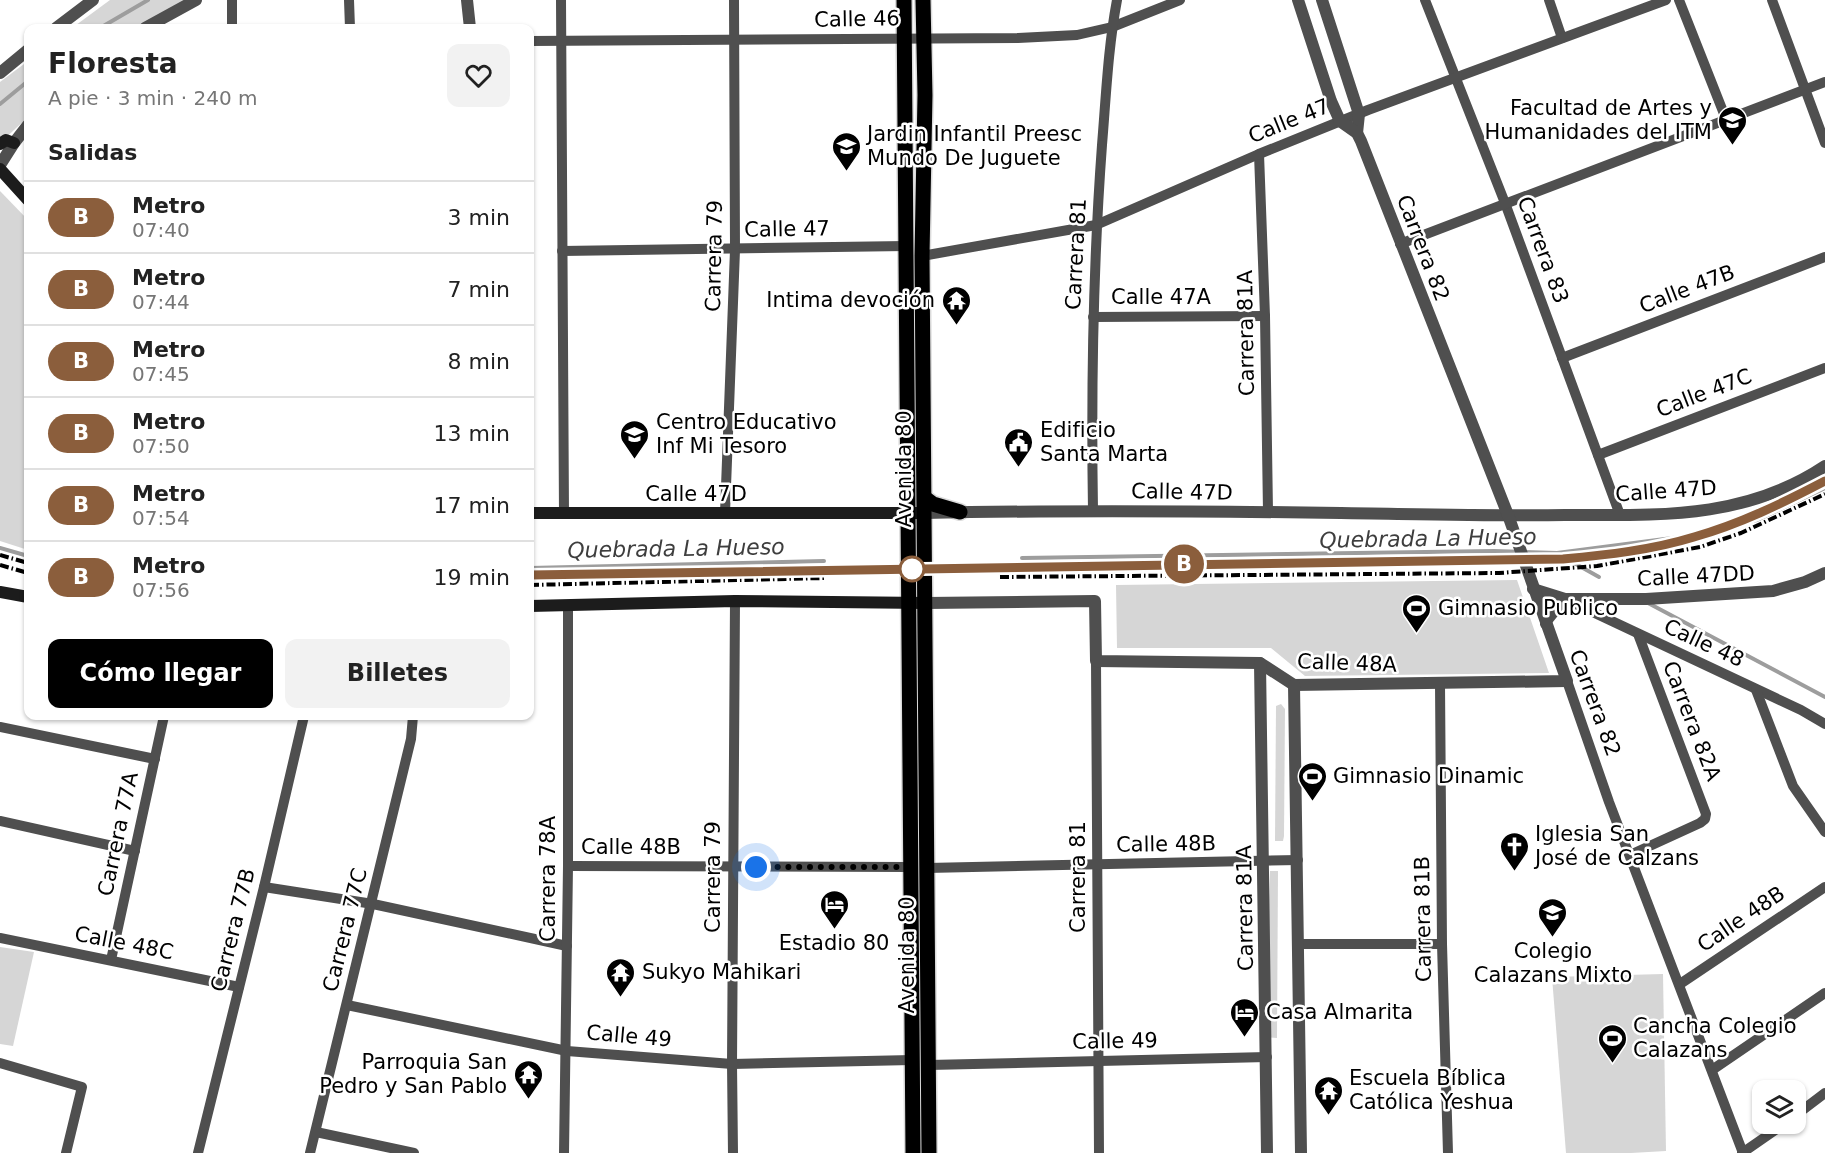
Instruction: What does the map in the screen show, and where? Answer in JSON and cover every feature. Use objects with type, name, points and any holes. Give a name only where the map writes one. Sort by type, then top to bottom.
[{"type":"main road","name":"Avenida 80","points":[[904,0],[913,1153]]},
{"type":"main road","name":"Avenida 80","points":[[923,0],[922,255],[929,1153]]},
{"type":"main road","points":[[0,144],[6,140],[14,143]]},
{"type":"main road","points":[[0,167],[24,195]]},
{"type":"main road","points":[[925,505],[933,504],[960,512]]},
{"type":"main road","name":"Calle 47D","points":[[534,513],[908,513],[925,505]]},
{"type":"main road","points":[[0,592],[24,596]]},
{"type":"main road","points":[[534,606],[735,602],[926,603]]},
{"type":"street","points":[[61,24],[93,0]]},
{"type":"street","points":[[152,24],[196,0]]},
{"type":"street","points":[[232,0],[232,24]]},
{"type":"street","points":[[349,0],[350,24]]},
{"type":"street","points":[[467,0],[470,24]]},
{"type":"street","points":[[561,0],[564,514]]},
{"type":"street","name":"Carrera 79","points":[[725,513],[735,250],[734,0]]},
{"type":"street","name":"Carrera 81","points":[[1093,510],[1093,317],[1096,225],[1112,27],[1117,0]]},
{"type":"street","name":"Calle 46","points":[[534,41],[1027,38],[1077,35],[1112,27],[1180,0]]},
{"type":"street","points":[[1298,0],[1331,101],[1340,121],[1357,133]]},
{"type":"street","name":"Carrera 82","points":[[1322,0],[1359,114],[1357,133],[1508,516],[1609,802],[1743,1153]]},
{"type":"street","name":"Carrera 83","points":[[1425,0],[1505,203],[1620,515]]},
{"type":"street","points":[[1549,0],[1562,38]]},
{"type":"street","name":"Calle 47","points":[[922,255],[1096,225],[1340,121],[1665,0]]},
{"type":"street","points":[[1679,0],[1725,119]]},
{"type":"street","points":[[1772,0],[1825,143]]},
{"type":"street","points":[[0,73],[24,53]]},
{"type":"street","points":[[1400,244],[1825,82]]},
{"type":"street","points":[[0,167],[24,130]]},
{"type":"street","name":"Carrera 81A","points":[[1259,154],[1265,316],[1268,512]]},
{"type":"street","name":"Calle 47","points":[[562,251],[906,246]]},
{"type":"street","name":"Calle 47B","points":[[1562,358],[1825,258]]},
{"type":"street","name":"Calle 47A","points":[[1093,317],[1265,316]]},
{"type":"street","name":"Calle 47C","points":[[1598,455],[1825,368]]},
{"type":"street","name":"Calle 47D","points":[[960,512],[1093,510],[1508,516],[1683,514],[1744,504],[1788,488],[1825,466]]},
{"type":"street","name":"Calle 47DD","points":[[1533,589],[1565,599],[1646,599],[1773,591],[1805,582],[1825,573]]},
{"type":"street","points":[[1545,624],[1565,599]]},
{"type":"street","name":"Calle 48","points":[[1565,599],[1825,724]]},
{"type":"street","name":"Carrera 79","points":[[733,1153],[735,602]]},
{"type":"street","name":"Carrera 81","points":[[926,603],[1095,602],[1099,1153]]},
{"type":"street","name":"Carrera 78A","points":[[564,1153],[567,1051],[568,605]]},
{"type":"street","name":"Carrera 82A","points":[[1630,855],[1703,821],[1706,817],[1706,810],[1638,634]]},
{"type":"street","points":[[1096,661],[1260,663]]},
{"type":"street","name":"Carrera 81A","points":[[1260,663],[1268,1153]]},
{"type":"street","name":"Calle 48A","points":[[1260,663],[1294,685],[1567,681]]},
{"type":"street","name":"Carrera 81B","points":[[1440,684],[1442,944],[1448,1153]]},
{"type":"street","points":[[1294,685],[1301,1153]]},
{"type":"street","points":[[1756,690],[1793,786],[1825,832]]},
{"type":"street","name":"Carrera 77A","points":[[111,960],[163,720]]},
{"type":"street","name":"Carrera 77B","points":[[198,1153],[303,720]]},
{"type":"street","name":"Carrera 77C","points":[[310,1153],[373,903],[413,720]]},
{"type":"street","points":[[0,727],[155,759]]},
{"type":"street","points":[[0,821],[135,851]]},
{"type":"street","name":"Calle 48B","points":[[927,868],[1298,860]]},
{"type":"street","name":"Calle 48B","points":[[568,867],[910,867]]},
{"type":"street","points":[[264,887],[373,903],[567,946]]},
{"type":"street","name":"Calle 48B","points":[[1680,984],[1825,887]]},
{"type":"street","name":"Calle 48C","points":[[0,938],[239,987]]},
{"type":"street","points":[[1298,944],[1442,944]]},
{"type":"street","points":[[1712,1070],[1825,993]]},
{"type":"street","name":"Calle 49","points":[[347,1005],[567,1051],[732,1064],[912,1060]]},
{"type":"street","name":"Calle 49","points":[[929,1065],[1267,1057]]},
{"type":"street","points":[[0,1062],[82,1087],[66,1153]]},
{"type":"street","points":[[1806,1108],[1825,1094]]},
{"type":"street","points":[[316,1132],[414,1153]]},
{"type":"street","points":[[1743,1153],[1770,1134]]},
{"type":"shaded area","points":[[110,0],[186,0],[142,24],[77,24]]},
{"type":"shaded area","points":[[24,64],[24,121],[0,143],[0,82]]},
{"type":"shaded area","points":[[0,191],[24,216],[24,549],[0,541]]},
{"type":"shaded area","points":[[1517,580],[1549,673],[1305,676],[1271,648],[1117,648],[1116,585]]},
{"type":"shaded area","points":[[1281,704],[1285,709],[1284,836],[1283,841],[1275,841],[1276,706]]},
{"type":"shaded area","points":[[1270,871],[1278,871],[1277,1038],[1264,1037]]},
{"type":"shaded area","points":[[0,947],[34,952],[13,1046],[0,1044]]},
{"type":"shaded area","name":"Cancha Colegio Calazans","points":[[1663,974],[1666,1151],[1566,1153],[1552,977]]},
{"type":"waterway","points":[[107,24],[148,0]]},
{"type":"waterway","points":[[0,104],[24,84]]},
{"type":"waterway","name":"Quebrada La Hueso","points":[[1022,558],[1494,551],[1557,553],[1680,537],[1757,520],[1825,488]]},
{"type":"waterway","name":"Quebrada La Hueso","points":[[0,548],[24,555]]},
{"type":"waterway","points":[[1558,554],[1599,577]]},
{"type":"waterway","name":"Quebrada La Hueso","points":[[534,568],[824,561]]},
{"type":"waterway","points":[[1648,603],[1825,697]]},
{"type":"railway","points":[[534,575],[1335,561],[1546,560],[1596,556],[1693,537],[1785,502],[1825,481]]},
{"type":"railway","points":[[1000,577],[1499,573],[1597,566],[1700,547],[1741,533],[1825,494]]},
{"type":"railway","points":[[0,555],[24,562]]},
{"type":"railway","points":[[0,565],[24,572]]},
{"type":"railway","points":[[534,585],[826,578]]},
{"type":"metro line","name":"B","points":[[534,575],[1563,559],[1641,549],[1694,537],[1785,502],[1825,481]]},
{"type":"place","name":"Facultad de Artes y Humanidades del ITM","points":[[1733,146]]},
{"type":"place","name":"Jardin Infantil Preesc Mundo De Juguete","points":[[846,172]]},
{"type":"place","name":"Intima devoción","points":[[956,326]]},
{"type":"place","name":"Centro Educativo Inf Mi Tesoro","points":[[635,460]]},
{"type":"place","name":"Edificio Santa Marta","points":[[1019,468]]},
{"type":"place","name":"Gimnasio Publico","points":[[1417,634]]},
{"type":"place","name":"Gimnasio Dinamic","points":[[1312,802]]},
{"type":"place","name":"Iglesia San José de Calzans","points":[[1514,872]]},
{"type":"place","name":"Estadio 80","points":[[834,930]]},
{"type":"place","name":"Colegio Calazans Mixto","points":[[1553,938]]},
{"type":"place","name":"Sukyo Mahikari","points":[[621,998]]},
{"type":"place","name":"Casa Almarita","points":[[1245,1038]]},
{"type":"place","name":"Cancha Colegio Calazans","points":[[1612,1064]]},
{"type":"place","name":"Parroquia San Pedro y San Pablo","points":[[528,1100]]},
{"type":"place","name":"Escuela Bíblica Católica Yeshua","points":[[1328,1116]]},
{"type":"route","points":[[756,867],[910,867],[908,562],[912,569]]}]
